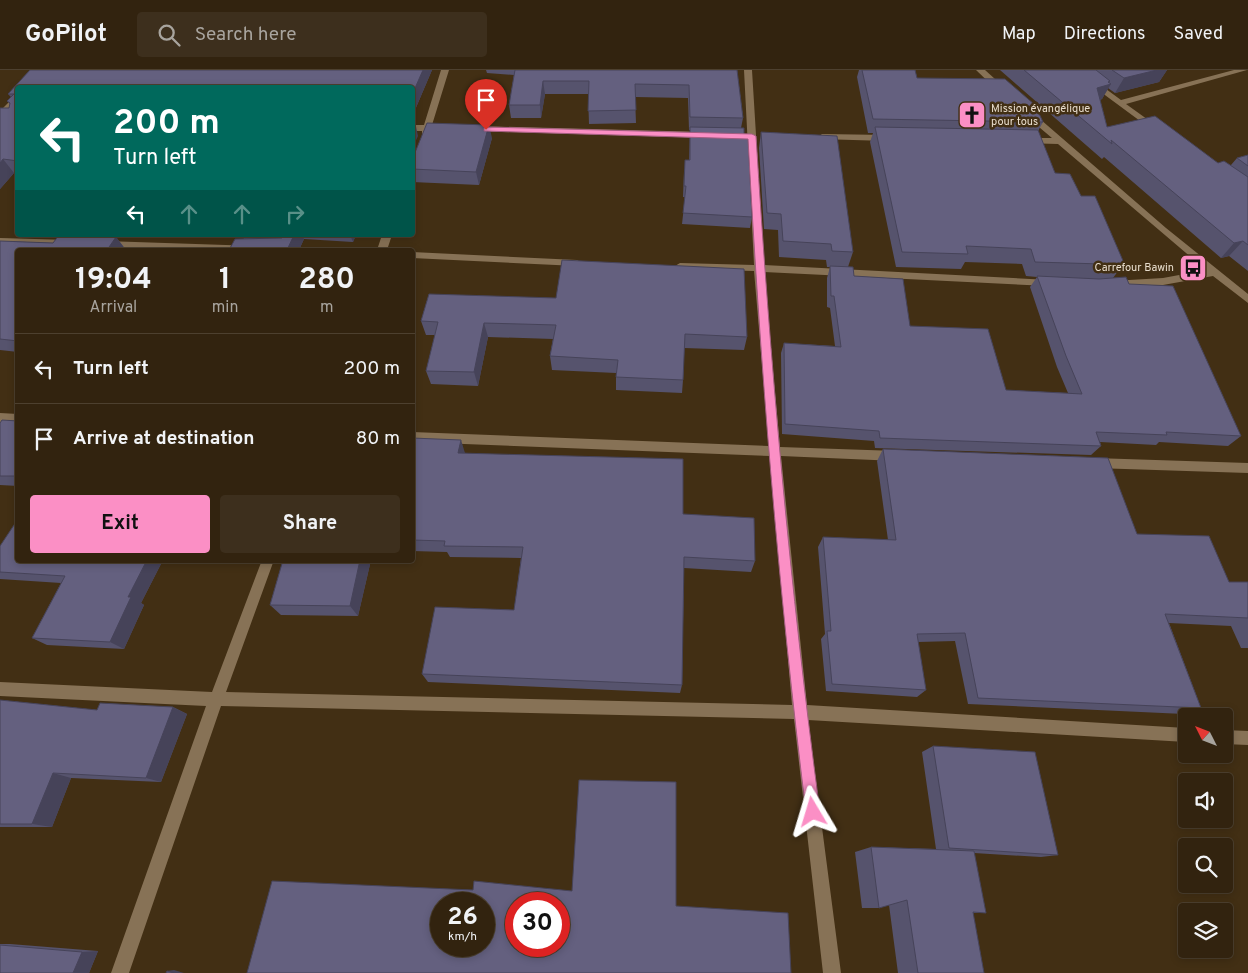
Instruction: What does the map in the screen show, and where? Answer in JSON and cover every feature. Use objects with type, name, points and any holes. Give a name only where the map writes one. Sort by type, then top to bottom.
[{"type":"street","points":[[422,144],[445,70]]},
{"type":"street","points":[[748,70],[759,268],[775,451],[800,712],[832,973]]},
{"type":"street","points":[[980,70],[1008,96]]},
{"type":"street","points":[[1075,70],[1160,132]]},
{"type":"street","points":[[1119,103],[1243,70]]},
{"type":"street","points":[[3,117],[15,102]]},
{"type":"street","points":[[1023,109],[1248,299]]},
{"type":"street","points":[[415,128],[447,129]]},
{"type":"street","points":[[467,129],[713,135]]},
{"type":"street","points":[[811,137],[897,138]]},
{"type":"street","points":[[1011,140],[1059,141]]},
{"type":"street","points":[[0,240],[227,248]]},
{"type":"street","points":[[415,255],[583,263]]},
{"type":"street","points":[[671,266],[759,268],[1056,283]]},
{"type":"street","points":[[1103,284],[1140,284],[1192,278],[1214,272]]},
{"type":"street","points":[[0,418],[15,419]]},
{"type":"street","points":[[415,437],[913,456]]},
{"type":"street","points":[[1080,462],[1248,468]]},
{"type":"street","points":[[120,973],[216,699],[267,563]]},
{"type":"street","points":[[0,689],[216,699],[800,712],[1178,735]]},
{"type":"street","points":[[1233,737],[1248,738]]},
{"type":"building","points":[[30,70],[423,70],[415,88],[415,85],[16,85]]},
{"type":"building","points":[[515,70],[737,70],[743,118],[690,117],[689,85],[635,84],[636,110],[588,111],[589,81],[543,81],[540,105],[509,105]]},
{"type":"building","points":[[862,70],[915,70],[917,78],[1005,79],[1035,105],[1043,122],[873,119]]},
{"type":"building","points":[[1024,70],[1096,70],[1110,81],[1108,82],[1111,84],[1097,88],[1107,127],[1155,116],[1218,163],[1224,161],[1248,177],[1248,245],[1243,241],[1234,243]]},
{"type":"building","points":[[1112,70],[1157,70],[1124,78]]},
{"type":"building","points":[[15,86],[15,161],[3,159],[0,163],[0,108],[9,108],[10,103],[7,101],[14,94],[8,94]]},
{"type":"building","points":[[427,123],[489,125],[476,172],[415,169],[415,153]]},
{"type":"building","points":[[690,127],[744,128],[744,136],[748,136],[752,217],[683,213],[686,186],[684,186],[685,160],[690,160]]},
{"type":"building","points":[[875,127],[1038,130],[1055,173],[1070,174],[1081,196],[1095,196],[1124,263],[1035,262],[1031,249],[966,246],[968,254],[902,252]]},
{"type":"building","points":[[761,132],[837,136],[853,252],[832,251],[831,244],[783,241],[781,214],[767,213]]},
{"type":"building","points":[[1248,155],[1248,166],[1237,158]]},
{"type":"building","points":[[58,237],[116,237],[108,248],[15,248],[15,341],[0,339],[0,241],[53,243]]},
{"type":"building","points":[[293,237],[288,248],[230,248],[235,239]]},
{"type":"building","points":[[562,260],[744,269],[747,337],[685,334],[683,380],[616,377],[618,360],[550,356],[556,325],[484,323],[474,372],[426,371],[438,322],[421,321],[429,294],[556,298]]},
{"type":"building","points":[[830,266],[853,267],[854,276],[903,279],[910,326],[988,329],[1006,390],[1082,394],[1037,276],[1099,279],[1126,277],[1129,284],[1173,286],[1241,436],[1166,432],[1167,435],[1096,432],[1101,446],[880,438],[879,431],[785,424],[784,343],[841,347],[834,296],[831,296]]},
{"type":"building","points":[[2,420],[15,421],[15,476],[0,476],[0,423]]},
{"type":"building","points":[[415,438],[461,440],[458,453],[683,459],[683,514],[754,518],[755,561],[684,557],[682,685],[422,674],[435,607],[514,610],[523,547],[444,546],[445,541],[415,540]]},
{"type":"building","points":[[883,449],[1108,458],[1137,534],[1209,536],[1229,582],[1248,582],[1248,618],[1165,614],[1201,708],[978,698],[965,633],[917,634],[926,690],[832,684],[827,631],[831,631],[823,537],[896,540]]},
{"type":"building","points":[[15,524],[15,563],[145,563],[128,597],[131,597],[110,642],[32,638],[65,576],[0,572],[0,546]]},
{"type":"building","points":[[282,563],[359,563],[350,606],[270,605]]},
{"type":"building","points":[[0,700],[97,710],[100,703],[173,707],[146,778],[53,773],[32,824],[0,824]]},
{"type":"building","points":[[933,746],[1035,752],[1058,855],[949,848]]},
{"type":"building","points":[[579,780],[676,782],[676,906],[788,913],[791,973],[247,973],[272,881],[473,890],[474,881],[572,891]]},
{"type":"building","points":[[871,847],[974,851],[986,913],[973,912],[984,973],[918,973],[907,900],[879,908]]},
{"type":"building","points":[[0,945],[82,952],[73,973],[0,973]]},
{"type":"place","name":"Mission évangélique pour tous","points":[[972,115]]},
{"type":"place","name":"Carrefour Bawin","points":[[1193,268]]},
{"type":"route","points":[[486,130],[752,136],[759,268],[775,451],[800,712],[813,812]]}]
